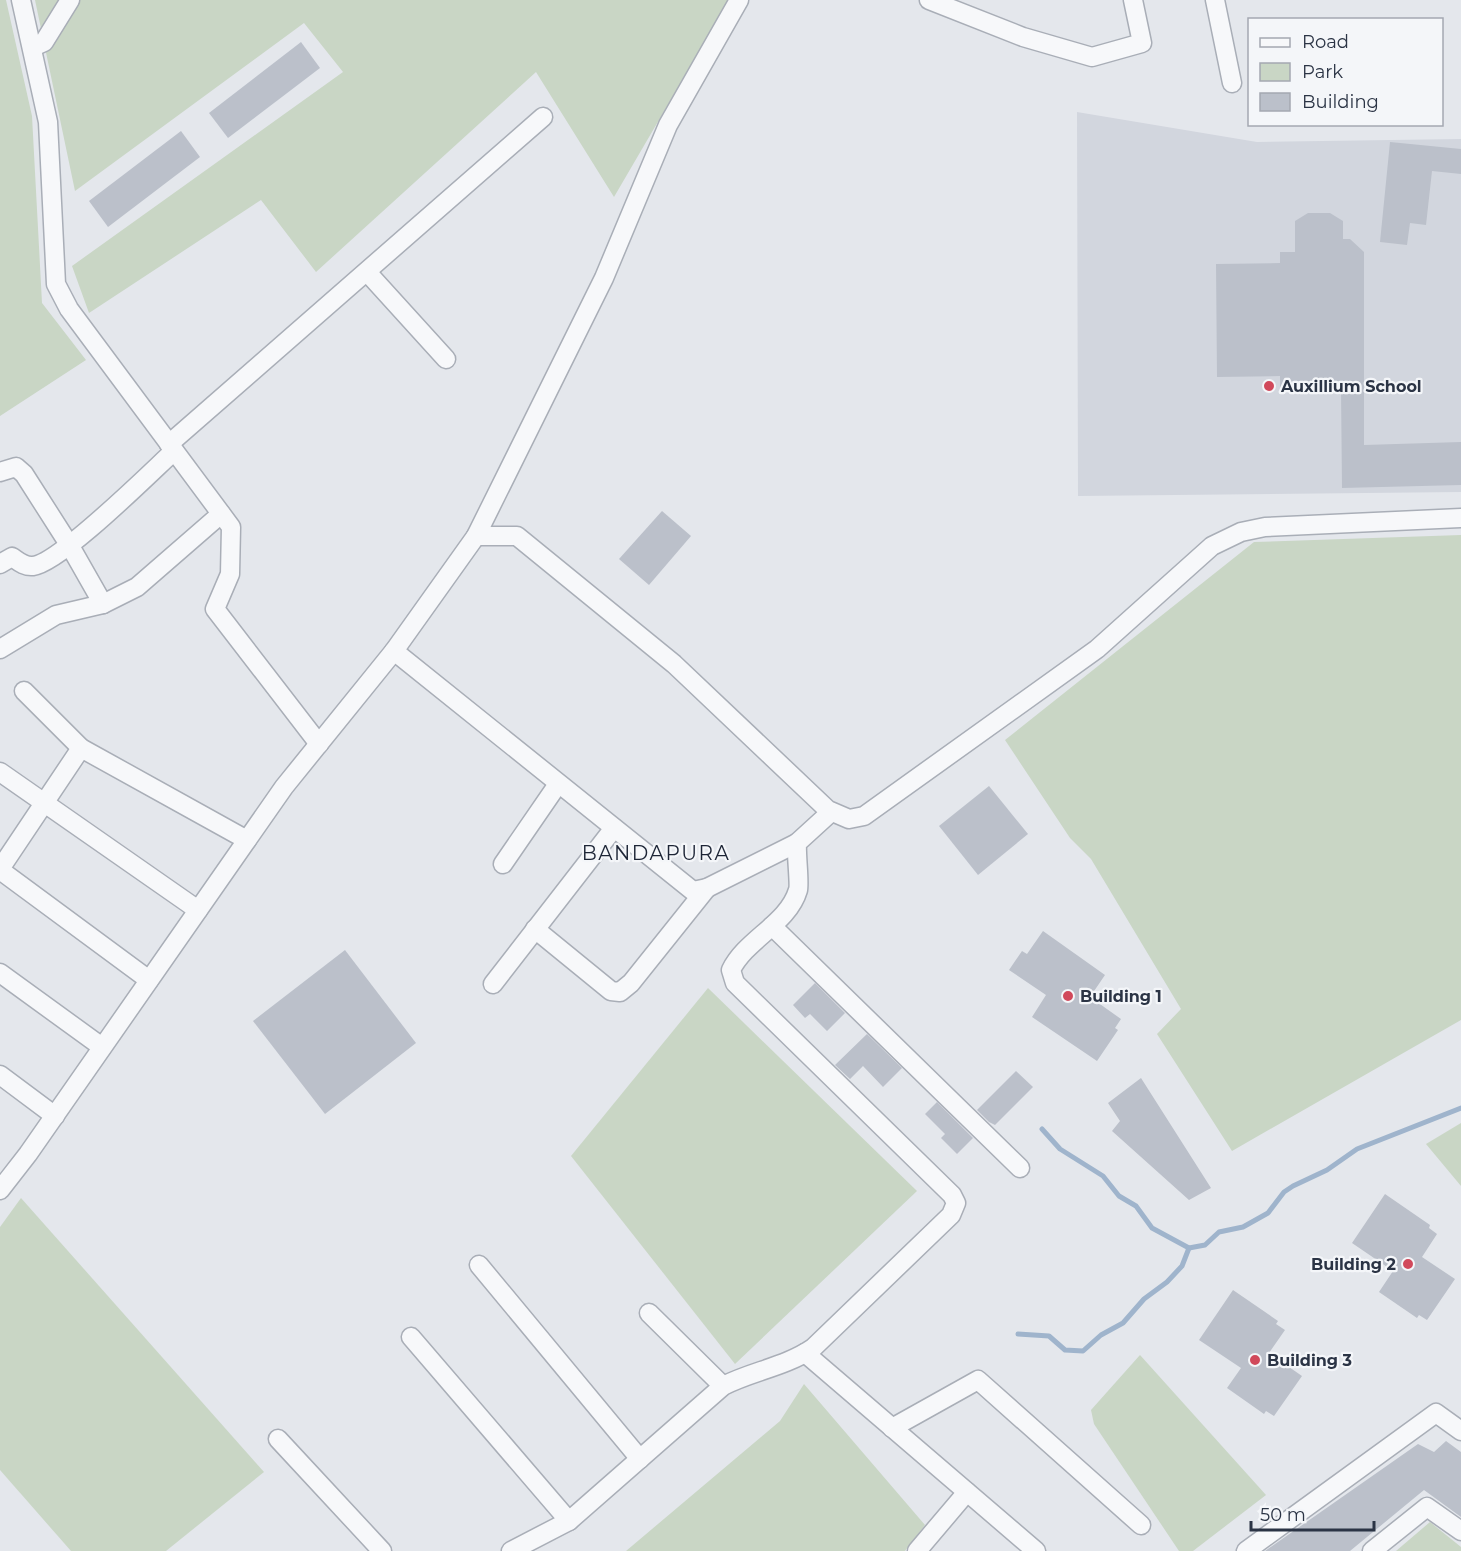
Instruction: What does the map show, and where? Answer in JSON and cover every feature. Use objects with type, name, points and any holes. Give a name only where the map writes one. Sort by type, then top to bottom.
[{"type":"street","points":[[21,0],[48,122],[56,284],[69,309],[231,527],[230,574],[215,609],[319,744]]},
{"type":"street","points":[[33,47],[44,42],[70,0]]},
{"type":"street","points":[[0,1190],[55,1116],[284,787],[394,651],[476,536],[604,278],[668,125],[739,0]]},
{"type":"street","points":[[929,0],[1023,37],[1092,57],[1142,43],[1133,0]]},
{"type":"street","points":[[1215,0],[1232,83]]},
{"type":"street","points":[[0,564],[12,557],[23,564],[34,566],[70,546],[172,448],[543,117]]},
{"type":"street","points":[[367,272],[446,359]]},
{"type":"street","points":[[0,472],[16,467],[24,474],[70,546],[103,604]]},
{"type":"street","points":[[0,649],[57,615],[103,604],[137,587],[221,514]]},
{"type":"street","points":[[476,536],[517,536],[674,664],[831,812],[849,819],[864,816],[1097,650],[1212,546],[1226,538],[1265,527],[1461,518]]},
{"type":"street","points":[[394,651],[693,891],[707,888],[797,843],[831,812]]},
{"type":"street","points":[[24,691],[81,748],[247,840]]},
{"type":"street","points":[[81,748],[0,870],[149,980]]},
{"type":"street","points":[[0,772],[198,910]]},
{"type":"street","points":[[503,864],[558,783]]},
{"type":"street","points":[[493,984],[614,828]]},
{"type":"street","points":[[511,1551],[569,1521],[723,1386],[795,1360],[805,1353],[951,1215],[956,1203],[952,1195],[735,983],[731,970],[737,958],[788,909],[799,889],[797,843]]},
{"type":"street","points":[[535,929],[611,991],[620,992],[631,983],[707,888]]},
{"type":"street","points":[[772,926],[1020,1168]]},
{"type":"street","points":[[0,973],[102,1047]]},
{"type":"street","points":[[0,1075],[55,1116]]},
{"type":"street","points":[[478,1266],[640,1459]]},
{"type":"street","points":[[650,1313],[723,1386]]},
{"type":"street","points":[[411,1337],[569,1521]]},
{"type":"street","points":[[805,1353],[1036,1551]]},
{"type":"street","points":[[892,1428],[978,1380],[1141,1525]]},
{"type":"street","points":[[1246,1551],[1436,1413],[1461,1431]]},
{"type":"street","points":[[278,1439],[382,1551]]},
{"type":"street","points":[[917,1551],[967,1492]]},
{"type":"street","points":[[1372,1551],[1427,1507],[1461,1531]]},
{"type":"shaded area","name":"Auxillium School","points":[[1077,112],[1257,142],[1461,139],[1461,492],[1078,496]]},
{"type":"green space","points":[[0,0],[6,0],[32,116],[42,303],[86,360],[0,416]]},
{"type":"green space","points":[[35,0],[729,0],[614,197],[536,72],[316,272],[261,200],[89,313],[72,266],[343,72],[304,23],[75,191]]},
{"type":"green space","points":[[1461,535],[1461,1020],[1232,1151],[1157,1034],[1181,1009],[1091,859],[1070,838],[1005,740],[1254,542]]},
{"type":"green space","points":[[708,988],[917,1191],[735,1364],[571,1156]]},
{"type":"green space","points":[[1461,1123],[1461,1186],[1426,1144]]},
{"type":"green space","points":[[21,1198],[264,1472],[166,1551],[71,1551],[0,1470],[0,1227]]},
{"type":"green space","points":[[1140,1355],[1266,1495],[1193,1551],[1179,1551],[1094,1424],[1091,1410]]},
{"type":"green space","points":[[804,1384],[925,1525],[905,1551],[626,1551],[780,1421]]},
{"type":"green space","points":[[1430,1522],[1461,1547],[1461,1551],[1396,1551]]},
{"type":"building","points":[[301,42],[320,68],[228,138],[209,113]]},
{"type":"building","points":[[181,131],[200,157],[108,227],[89,201]]},
{"type":"building","points":[[1390,142],[1461,149],[1461,174],[1432,171],[1426,225],[1410,223],[1407,245],[1380,242]]},
{"type":"building","points":[[1308,213],[1330,213],[1343,221],[1343,239],[1350,239],[1364,252],[1364,445],[1461,442],[1461,485],[1342,488],[1341,389],[1280,389],[1280,376],[1217,377],[1216,264],[1280,263],[1280,252],[1295,252],[1295,221]]},
{"type":"building","points":[[662,511],[691,536],[649,585],[619,559]]},
{"type":"building","points":[[989,786],[1028,834],[978,875],[939,826]]},
{"type":"building","name":"Building 1","points":[[1043,931],[1105,975],[1090,997],[1121,1019],[1115,1028],[1118,1030],[1097,1061],[1032,1017],[1046,995],[1009,970],[1022,951],[1027,954]]},
{"type":"building","points":[[345,950],[416,1043],[325,1114],[253,1021]]},
{"type":"building","points":[[815,983],[845,1013],[827,1031],[810,1014],[805,1018],[793,1005]]},
{"type":"building","points":[[867,1034],[902,1068],[883,1087],[863,1066],[850,1079],[835,1065]]},
{"type":"building","points":[[1016,1071],[1033,1087],[995,1125],[977,1110]]},
{"type":"building","points":[[1141,1078],[1211,1188],[1189,1200],[1112,1131],[1120,1121],[1108,1103]]},
{"type":"building","points":[[937,1102],[973,1138],[957,1154],[941,1138],[945,1134],[925,1114]]},
{"type":"building","name":"Building 2","points":[[1385,1194],[1430,1225],[1429,1228],[1437,1234],[1422,1257],[1455,1279],[1427,1320],[1419,1315],[1417,1318],[1379,1292],[1393,1271],[1352,1243]]},
{"type":"building","name":"Building 3","points":[[1233,1290],[1278,1321],[1276,1324],[1285,1330],[1269,1353],[1302,1376],[1274,1416],[1266,1411],[1264,1414],[1227,1388],[1241,1368],[1199,1340]]},
{"type":"building","points":[[1446,1441],[1461,1452],[1461,1517],[1424,1490],[1350,1551],[1265,1551],[1418,1444],[1434,1452]]},
{"type":"waterway","points":[[1042,1129],[1060,1149],[1103,1176],[1119,1196],[1136,1206],[1152,1228],[1189,1248],[1205,1245],[1219,1232],[1243,1227],[1268,1213],[1284,1192],[1327,1170],[1357,1149],[1461,1108]]},
{"type":"waterway","points":[[1018,1334],[1049,1336],[1065,1350],[1083,1351],[1101,1335],[1123,1323],[1144,1299],[1167,1282],[1182,1266],[1189,1248]]},
{"type":"place","name":"Auxillium School","points":[[1269,386]]},
{"type":"place","name":"Building 1","points":[[1068,996]]},
{"type":"place","name":"Building 2","points":[[1408,1264]]},
{"type":"place","name":"Building 3","points":[[1255,1360]]},
{"type":"district","name":"BANDAPURA","points":[[656,853]]}]
